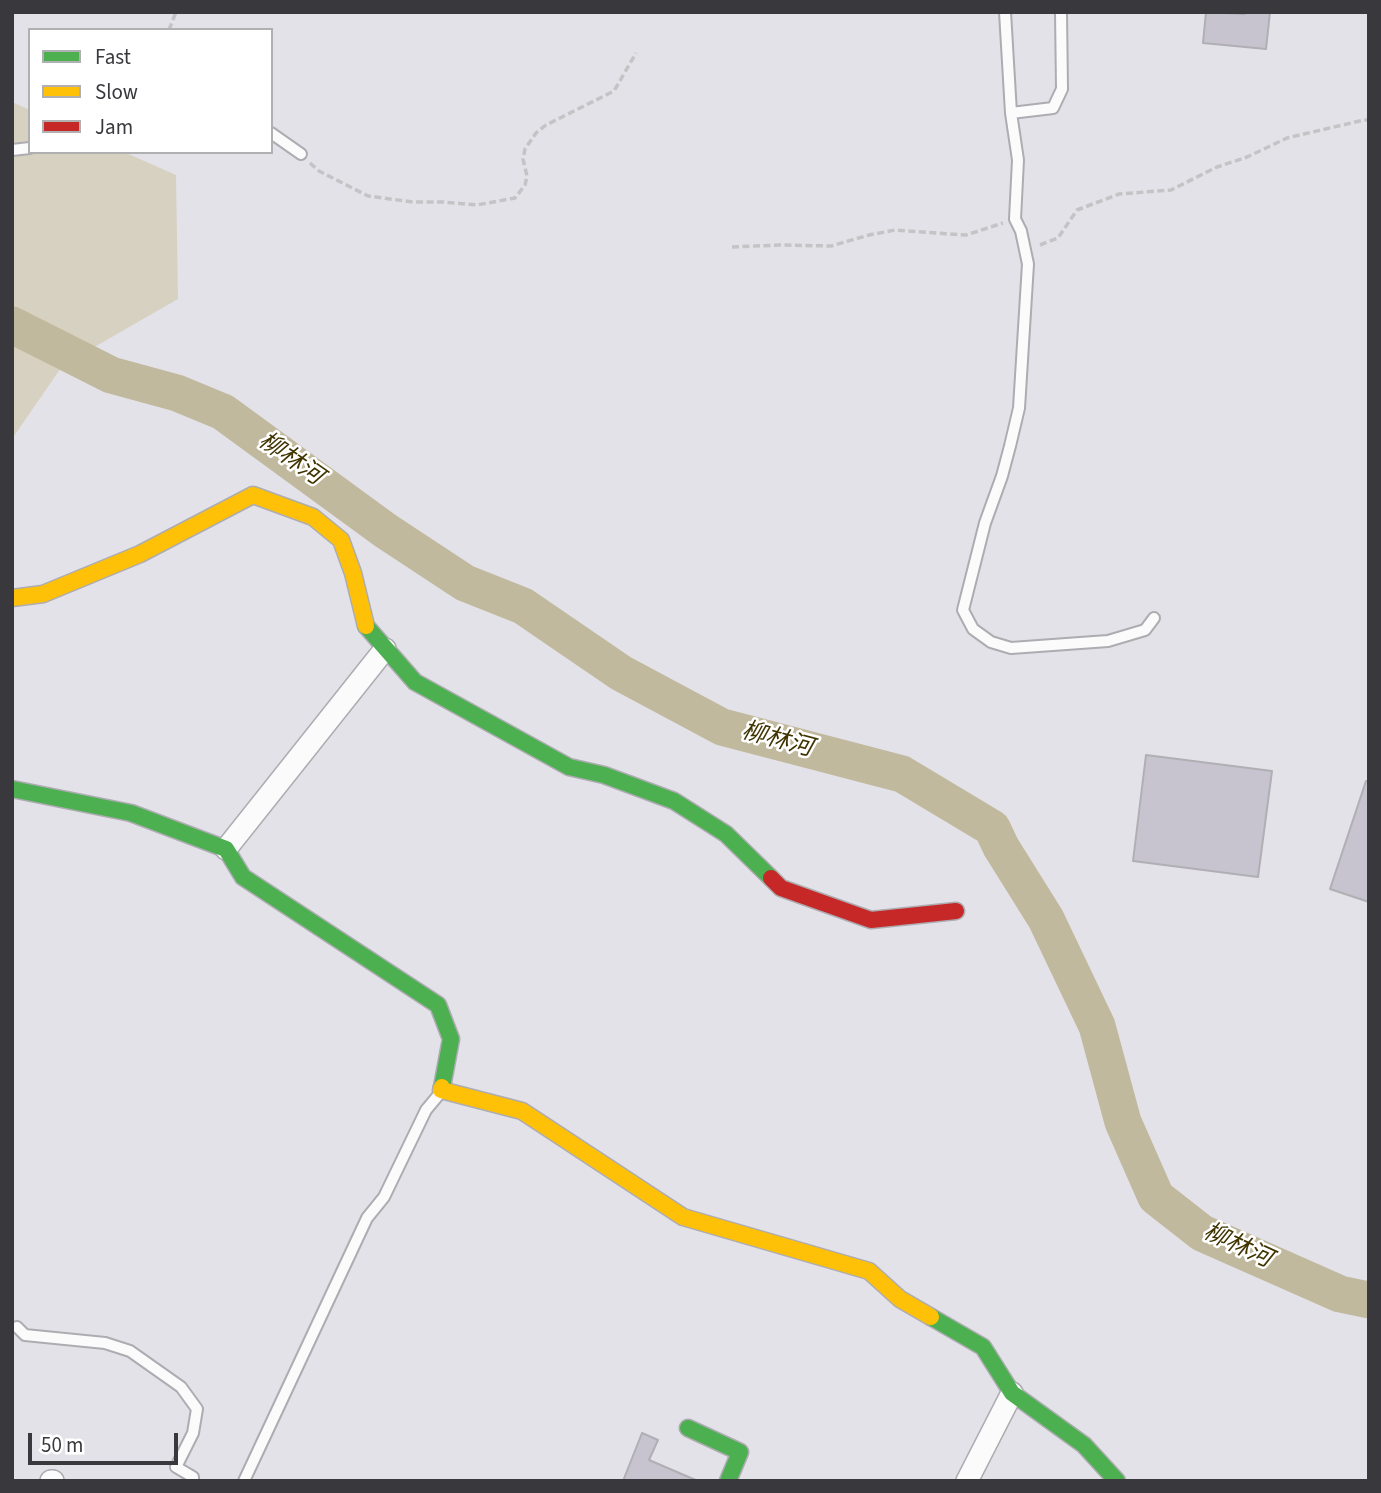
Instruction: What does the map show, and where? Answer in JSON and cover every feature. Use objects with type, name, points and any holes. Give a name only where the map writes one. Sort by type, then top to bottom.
[{"type":"street","points":[[12,598],[43,594],[140,554],[253,495],[313,517],[341,540],[353,573],[366,627],[415,682],[569,767],[604,775],[674,801],[726,834],[781,888],[871,920],[956,911]]},
{"type":"street","points":[[226,849],[386,649]]},
{"type":"street","points":[[12,789],[131,813],[226,849],[243,877],[438,1005],[450,1039],[441,1090],[522,1111],[682,1217],[869,1271],[901,1299],[983,1347],[1012,1393],[1084,1445],[1117,1481]]},
{"type":"street","points":[[967,1481],[1012,1393]]},
{"type":"street","points":[[688,1427],[740,1452],[728,1481]]},
{"type":"lane","points":[[1005,12],[1011,113],[1018,160],[1015,219],[1021,231],[1028,264],[1019,408],[963,610],[973,629],[990,642],[1012,648],[1108,641],[1145,631],[1154,618]]},
{"type":"lane","points":[[1011,113],[1052,108],[1062,89],[1061,12]]},
{"type":"lane","points":[[273,134],[301,154]]},
{"type":"lane","points":[[244,1481],[367,1218],[384,1197],[426,1110],[443,1090]]},
{"type":"lane","points":[[17,1327],[25,1335],[105,1343],[130,1351],[181,1387],[197,1409],[192,1433],[176,1467],[193,1477],[193,1481]]},
{"type":"path","points":[[301,154],[319,171],[368,196],[413,202],[477,205],[515,198],[525,185],[527,176],[523,159],[525,149],[536,133],[546,125],[614,91],[636,53]]},
{"type":"path","points":[[1025,248],[1043,245],[1058,238],[1077,210],[1108,198],[1119,194],[1171,190],[1217,167],[1247,157],[1287,138],[1369,120]]},
{"type":"path","points":[[732,247],[831,246],[895,230],[966,235],[1015,219]]},
{"type":"shaded area","points":[[12,102],[28,109],[28,154],[129,154],[176,175],[178,299],[63,365],[12,439]]},
{"type":"building","points":[[1206,12],[1270,12],[1266,49],[1203,43]]},
{"type":"building","points":[[1146,755],[1272,771],[1258,877],[1133,861]]},
{"type":"building","points":[[1366,781],[1369,782],[1369,902],[1330,889]]},
{"type":"building","points":[[642,1433],[658,1440],[649,1460],[698,1481],[623,1481]]},
{"type":"waterway","name":"柳林河","points":[[12,325],[111,375],[177,393],[223,412],[386,531],[465,583],[523,606],[621,673],[722,727],[902,774],[992,828],[1046,919],[1097,1026],[1123,1122],[1156,1197],[1202,1233],[1340,1294],[1369,1300]]},
{"type":"traffic: fast","points":[[366,626],[415,682],[569,767],[604,775],[674,801],[726,834],[771,878]]},
{"type":"traffic: fast","points":[[12,789],[131,813],[226,849],[243,877],[438,1005],[451,1039],[442,1087]]},
{"type":"traffic: fast","points":[[931,1317],[983,1347],[1012,1393],[1084,1445],[1117,1481]]},
{"type":"traffic: fast","points":[[688,1428],[740,1452],[728,1481]]},
{"type":"traffic: slow","points":[[12,598],[43,594],[140,554],[253,495],[313,517],[341,540],[353,573],[366,626]]},
{"type":"traffic: slow","points":[[442,1087],[441,1090],[522,1111],[683,1217],[869,1271],[900,1299],[931,1317]]},
{"type":"traffic: jam","points":[[771,878],[781,888],[871,920],[956,911]]}]
